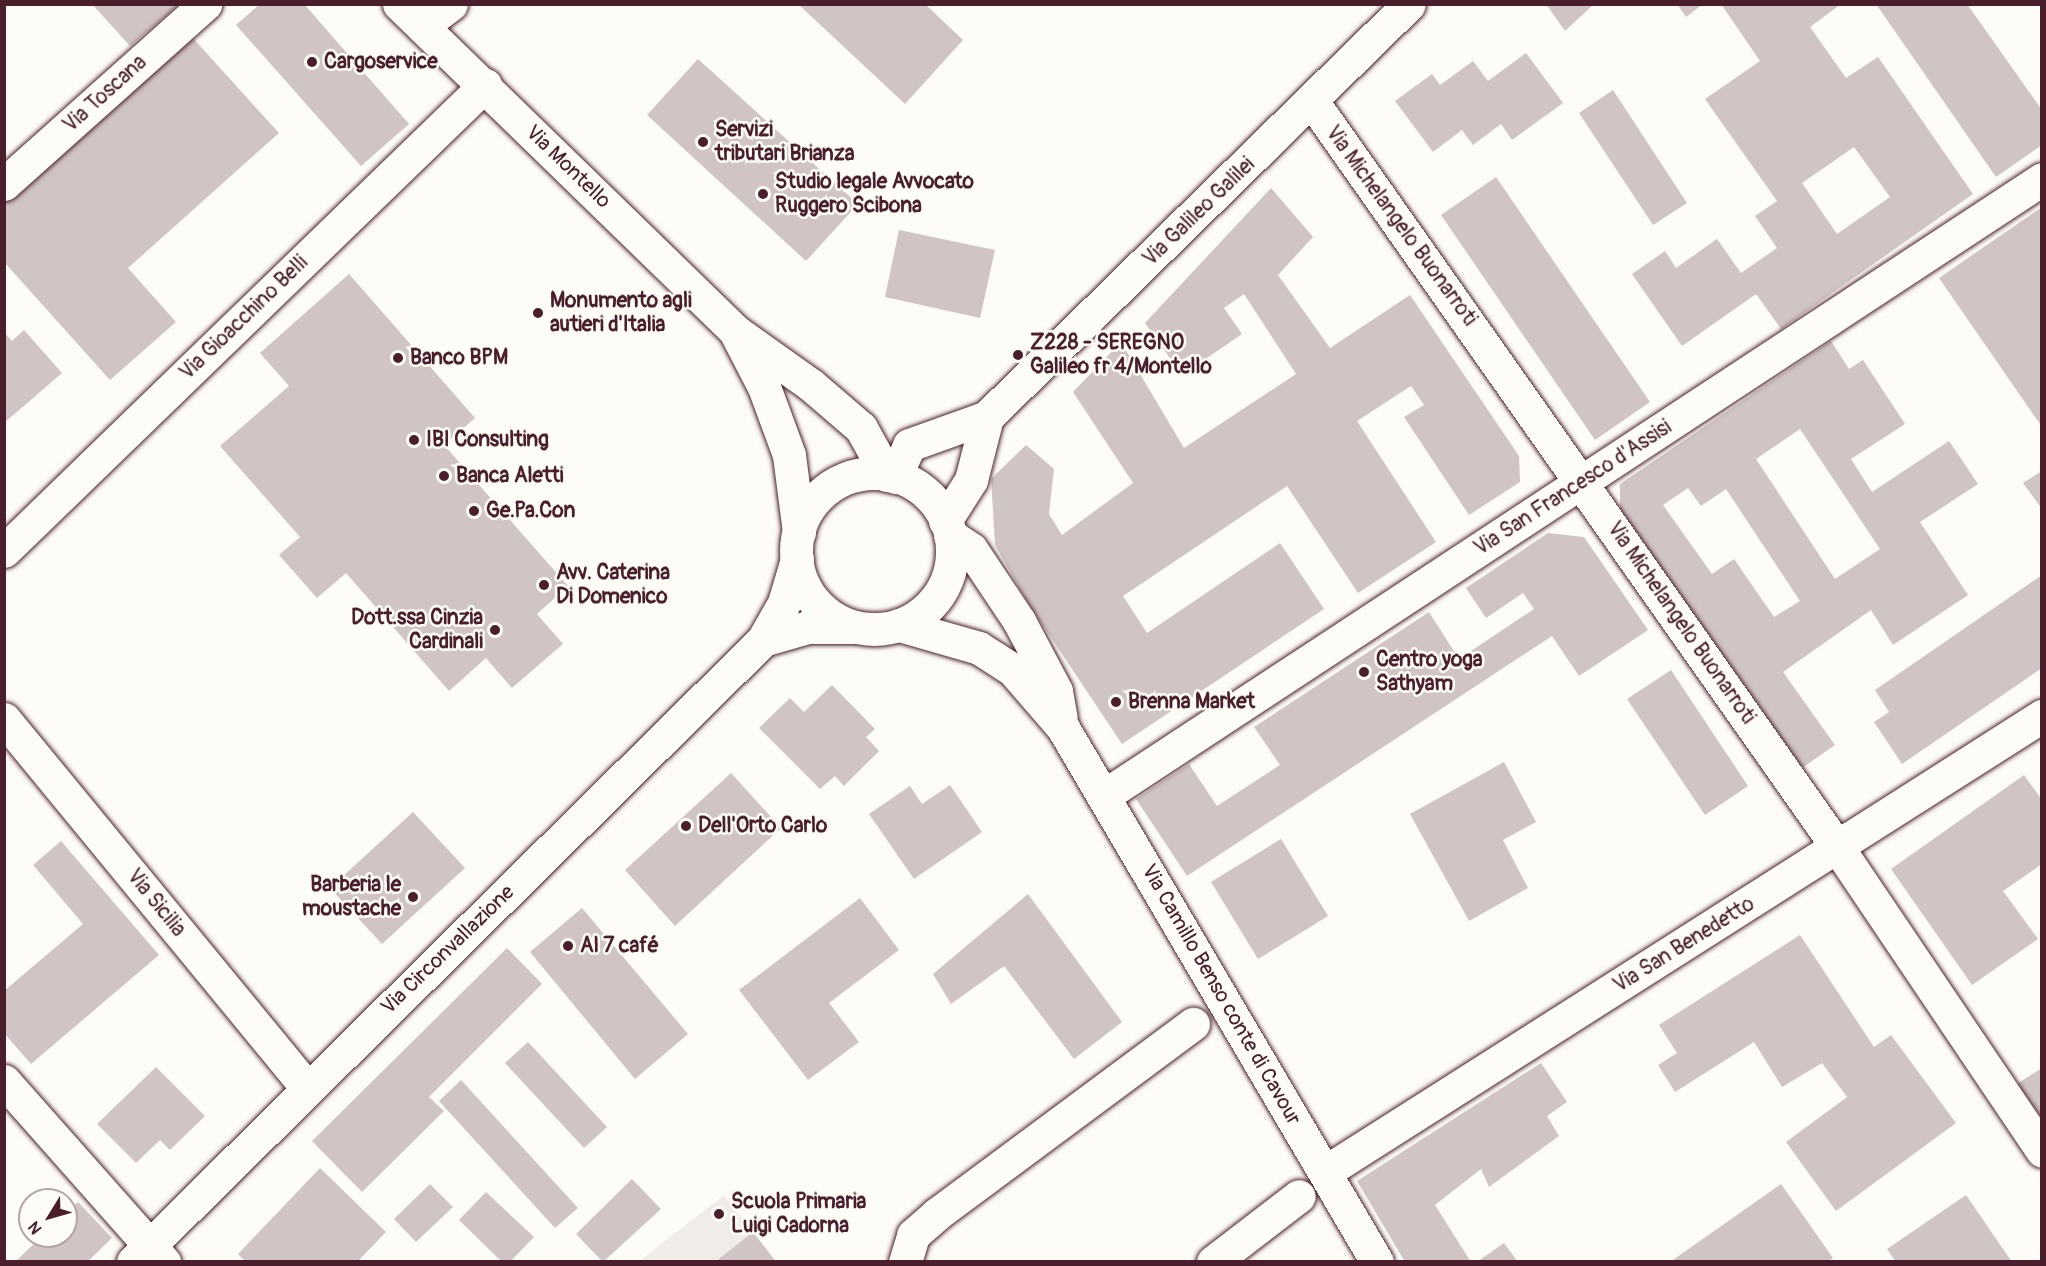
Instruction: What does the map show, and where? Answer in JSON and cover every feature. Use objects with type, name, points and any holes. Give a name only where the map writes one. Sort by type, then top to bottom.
[{"type":"street","name":"Via Toscana","points":[[4,184],[205,4]]},
{"type":"street","points":[[411,15],[451,4]]},
{"type":"street","name":"Via Galileo Galilei","points":[[909,445],[987,417],[1409,4]]},
{"type":"street","name":"Via Montello","points":[[411,15],[735,331],[811,385],[861,428],[891,476]]},
{"type":"street","name":"Via Gioacchino Belli","points":[[4,551],[484,85]]},
{"type":"street","name":"Via Michelangelo Buonarroti","points":[[1312,101],[1838,848],[2042,1151]]},
{"type":"street","name":"Via San Francesco d'Assisi","points":[[1105,795],[2042,179]]},
{"type":"street","name":"Via Montello","points":[[735,331],[764,387],[789,454],[798,545]]},
{"type":"street","points":[[948,528],[919,488],[891,476],[860,475],[830,488],[810,506],[798,545],[799,574],[814,601],[837,620],[853,627],[868,629],[898,626],[922,612],[941,591],[950,567],[948,528],[971,480],[987,417]]},
{"type":"street","points":[[861,428],[909,445],[891,476]]},
{"type":"street","name":"Via Camillo Benso conte di Cavour","points":[[948,528],[971,549],[1019,621],[1056,691],[1063,728]]},
{"type":"street","name":"Via Circonvallazione","points":[[149,1256],[307,1088],[763,640],[784,603],[798,545]]},
{"type":"street","name":"Via Camillo Benso conte di Cavour","points":[[898,626],[979,648],[1013,670],[1063,728],[1105,795],[1377,1262]]},
{"type":"street","name":"Via Circonvallazione","points":[[763,640],[808,627],[853,627]]},
{"type":"street","name":"Via San Benedetto","points":[[1324,1172],[1838,848],[2042,716]]},
{"type":"street","name":"Via Sicilia","points":[[4,719],[307,1088]]},
{"type":"street","points":[[905,1262],[913,1235],[937,1214],[1193,1024]]},
{"type":"street","points":[[4,1082],[149,1256]]},
{"type":"street","points":[[1213,1262],[1299,1196]]},
{"type":"shaded area","name":"Scuola Primaria Luigi Cadorna","points":[[724,1195],[776,1261],[638,1262]]},
{"type":"building","points":[[92,4],[180,4],[130,46]]},
{"type":"building","points":[[260,4],[304,4],[409,124],[361,166],[236,25]]},
{"type":"building","points":[[798,4],[925,4],[963,40],[905,104]]},
{"type":"building","points":[[1546,4],[1594,4],[1565,31]]},
{"type":"building","points":[[1677,4],[1703,4],[1686,17]]},
{"type":"building","points":[[1721,4],[1841,4],[1810,27],[1846,78],[1878,57],[1973,194],[1781,329],[1756,294],[1682,346],[1632,274],[1665,251],[1676,268],[1717,239],[1741,273],[1777,248],[1755,216],[1777,201],[1705,99],[1760,61]],"holes":[[[1854,147],[1890,197],[1837,234],[1802,183]]]},
{"type":"building","points":[[1876,4],[1967,4],[2042,110],[2042,145],[1996,177]]},
{"type":"building","points":[[191,36],[279,133],[128,268],[176,322],[110,380],[4,262],[4,203]]},
{"type":"building","points":[[1526,53],[1563,103],[1512,140],[1501,124],[1473,145],[1462,130],[1433,152],[1395,101],[1432,74],[1440,85],[1473,61],[1488,81]]},
{"type":"building","points":[[698,59],[858,204],[806,261],[647,115]]},
{"type":"building","points":[[1613,90],[1687,203],[1653,225],[1579,113]]},
{"type":"building","points":[[1496,177],[1650,402],[1595,440],[1441,215]]},
{"type":"building","points":[[1271,188],[1313,237],[1278,275],[1330,348],[1410,295],[1519,456],[1520,482],[1469,515],[1404,417],[1424,405],[1411,386],[1357,421],[1436,542],[1358,593],[1287,486],[1123,596],[1147,633],[1280,543],[1324,609],[1122,744],[1028,603],[995,545],[991,479],[1026,445],[1054,469],[1049,514],[1062,535],[1133,483],[1073,392],[1121,342],[1184,448],[1296,374],[1244,294],[1224,308],[1242,334],[1182,375],[1145,323]]},
{"type":"building","points":[[2042,207],[2042,427],[1939,278]]},
{"type":"building","points":[[899,230],[995,250],[980,318],[885,297]]},
{"type":"building","points":[[349,274],[475,418],[444,445],[568,586],[537,614],[563,644],[512,688],[486,658],[449,691],[346,573],[317,598],[279,555],[300,537],[220,446],[289,386],[260,353]]},
{"type":"building","points":[[24,330],[62,373],[4,423],[4,332],[12,341]]},
{"type":"building","points":[[1831,341],[1849,369],[1863,360],[1905,424],[1851,459],[1872,492],[1949,441],[1978,484],[1920,522],[1968,595],[1893,645],[1871,610],[1783,672],[1835,745],[1802,768],[1620,510],[1620,484]],"holes":[[[1800,429],[1880,549],[1835,579],[1756,459]],[[1688,488],[1701,506],[1726,489],[1800,601],[1774,617],[1734,559],[1712,574],[1663,505]]]},
{"type":"building","points":[[2042,471],[2042,509],[2023,483]]},
{"type":"building","points":[[1548,533],[1584,537],[1648,630],[1579,676],[1552,636],[1187,876],[1136,799],[1189,764],[1217,806],[1280,765],[1254,727],[1429,612],[1459,659],[1534,609],[1523,593],[1486,618],[1466,588]]},
{"type":"building","points":[[2042,575],[2042,668],[1902,764],[1874,722],[1889,712],[1875,690]]},
{"type":"building","points":[[1671,670],[1748,786],[1705,815],[1627,699]]},
{"type":"building","points":[[832,685],[875,729],[866,737],[879,751],[844,786],[835,776],[820,789],[759,728],[790,698],[804,712]]},
{"type":"building","points":[[1504,762],[1536,822],[1503,840],[1528,888],[1469,921],[1410,814]]},
{"type":"building","points":[[731,773],[781,828],[675,926],[625,870]]},
{"type":"building","points":[[2024,775],[2042,800],[2042,864],[2003,891],[2038,939],[1972,985],[1891,869]]},
{"type":"building","points":[[950,785],[982,832],[914,879],[869,814],[910,786],[922,804]]},
{"type":"building","points":[[413,812],[465,868],[382,944],[330,888]]},
{"type":"building","points":[[1281,839],[1328,916],[1258,959],[1211,882]]},
{"type":"building","points":[[61,841],[159,955],[31,1064],[4,1033],[4,991],[83,924],[33,865]]},
{"type":"building","points":[[1028,894],[1122,1022],[1074,1059],[1004,966],[951,1004],[933,974]]},
{"type":"building","points":[[860,898],[899,950],[829,1003],[859,1042],[808,1080],[739,990]]},
{"type":"building","points":[[582,908],[688,1034],[635,1079],[530,952]]},
{"type":"building","points":[[1800,935],[1874,1047],[1891,1035],[1956,1123],[1836,1211],[1786,1142],[1847,1097],[1822,1063],[1782,1087],[1754,1042],[1675,1092],[1658,1065],[1677,1053],[1659,1025]]},
{"type":"building","points":[[507,948],[542,984],[429,1097],[444,1111],[362,1192],[312,1141]]},
{"type":"building","points":[[528,1042],[607,1127],[584,1148],[505,1063]]},
{"type":"building","points":[[1541,1063],[1567,1102],[1547,1116],[1559,1136],[1489,1187],[1481,1169],[1435,1205],[1471,1262],[1405,1262],[1357,1181]]},
{"type":"building","points":[[156,1067],[205,1116],[170,1150],[160,1140],[136,1163],[97,1124]]},
{"type":"building","points":[[2042,1068],[2042,1118],[2017,1084]]},
{"type":"building","points":[[461,1080],[578,1208],[555,1228],[439,1101]]},
{"type":"building","points":[[320,1168],[386,1232],[357,1262],[246,1262],[238,1254]]},
{"type":"building","points":[[632,1179],[661,1209],[603,1262],[576,1234]]},
{"type":"building","points":[[430,1184],[453,1207],[416,1242],[394,1219]]},
{"type":"building","points":[[1781,1184],[1833,1258],[1828,1262],[1670,1262]]},
{"type":"building","points":[[486,1192],[534,1237],[510,1262],[502,1262],[459,1220]]},
{"type":"building","points":[[1966,1195],[2012,1262],[1896,1262],[1887,1249]]},
{"type":"building","points":[[78,1202],[112,1238],[87,1262],[15,1262],[30,1248],[78,1248]]},
{"type":"building","points":[[753,1232],[776,1262],[715,1262]]},
{"type":"building","points":[[1504,1243],[1518,1262],[1477,1262]]},
{"type":"place","name":"Cargoservice","points":[[312,62]]},
{"type":"place","name":"Servizi tributari Brianza","points":[[703,142]]},
{"type":"place","name":"Studio legale Avvocato Ruggero Scibona","points":[[763,194]]},
{"type":"place","name":"Monumento agli autieri d'Italia","points":[[538,313]]},
{"type":"place","name":"Z228 - SEREGNO Galileo fr 4/Montello","points":[[1018,355]]},
{"type":"place","name":"Banco BPM","points":[[398,358]]},
{"type":"place","name":"IBI Consulting","points":[[414,440]]},
{"type":"place","name":"Banca Aletti","points":[[444,476]]},
{"type":"place","name":"Ge.Pa.Con","points":[[474,511]]},
{"type":"place","name":"Avv. Caterina Di Domenico","points":[[544,585]]},
{"type":"place","name":"Dott.ssa Cinzia Cardinali","points":[[495,630]]},
{"type":"place","name":"Centro yoga Sathyam","points":[[1364,672]]},
{"type":"place","name":"Brenna Market","points":[[1116,702]]},
{"type":"place","name":"Dell'Orto Carlo","points":[[686,826]]},
{"type":"place","name":"Barberia le moustache","points":[[413,897]]},
{"type":"place","name":"Al 7 café","points":[[568,946]]},
{"type":"place","name":"Scuola Primaria Luigi Cadorna","points":[[719,1214]]}]
